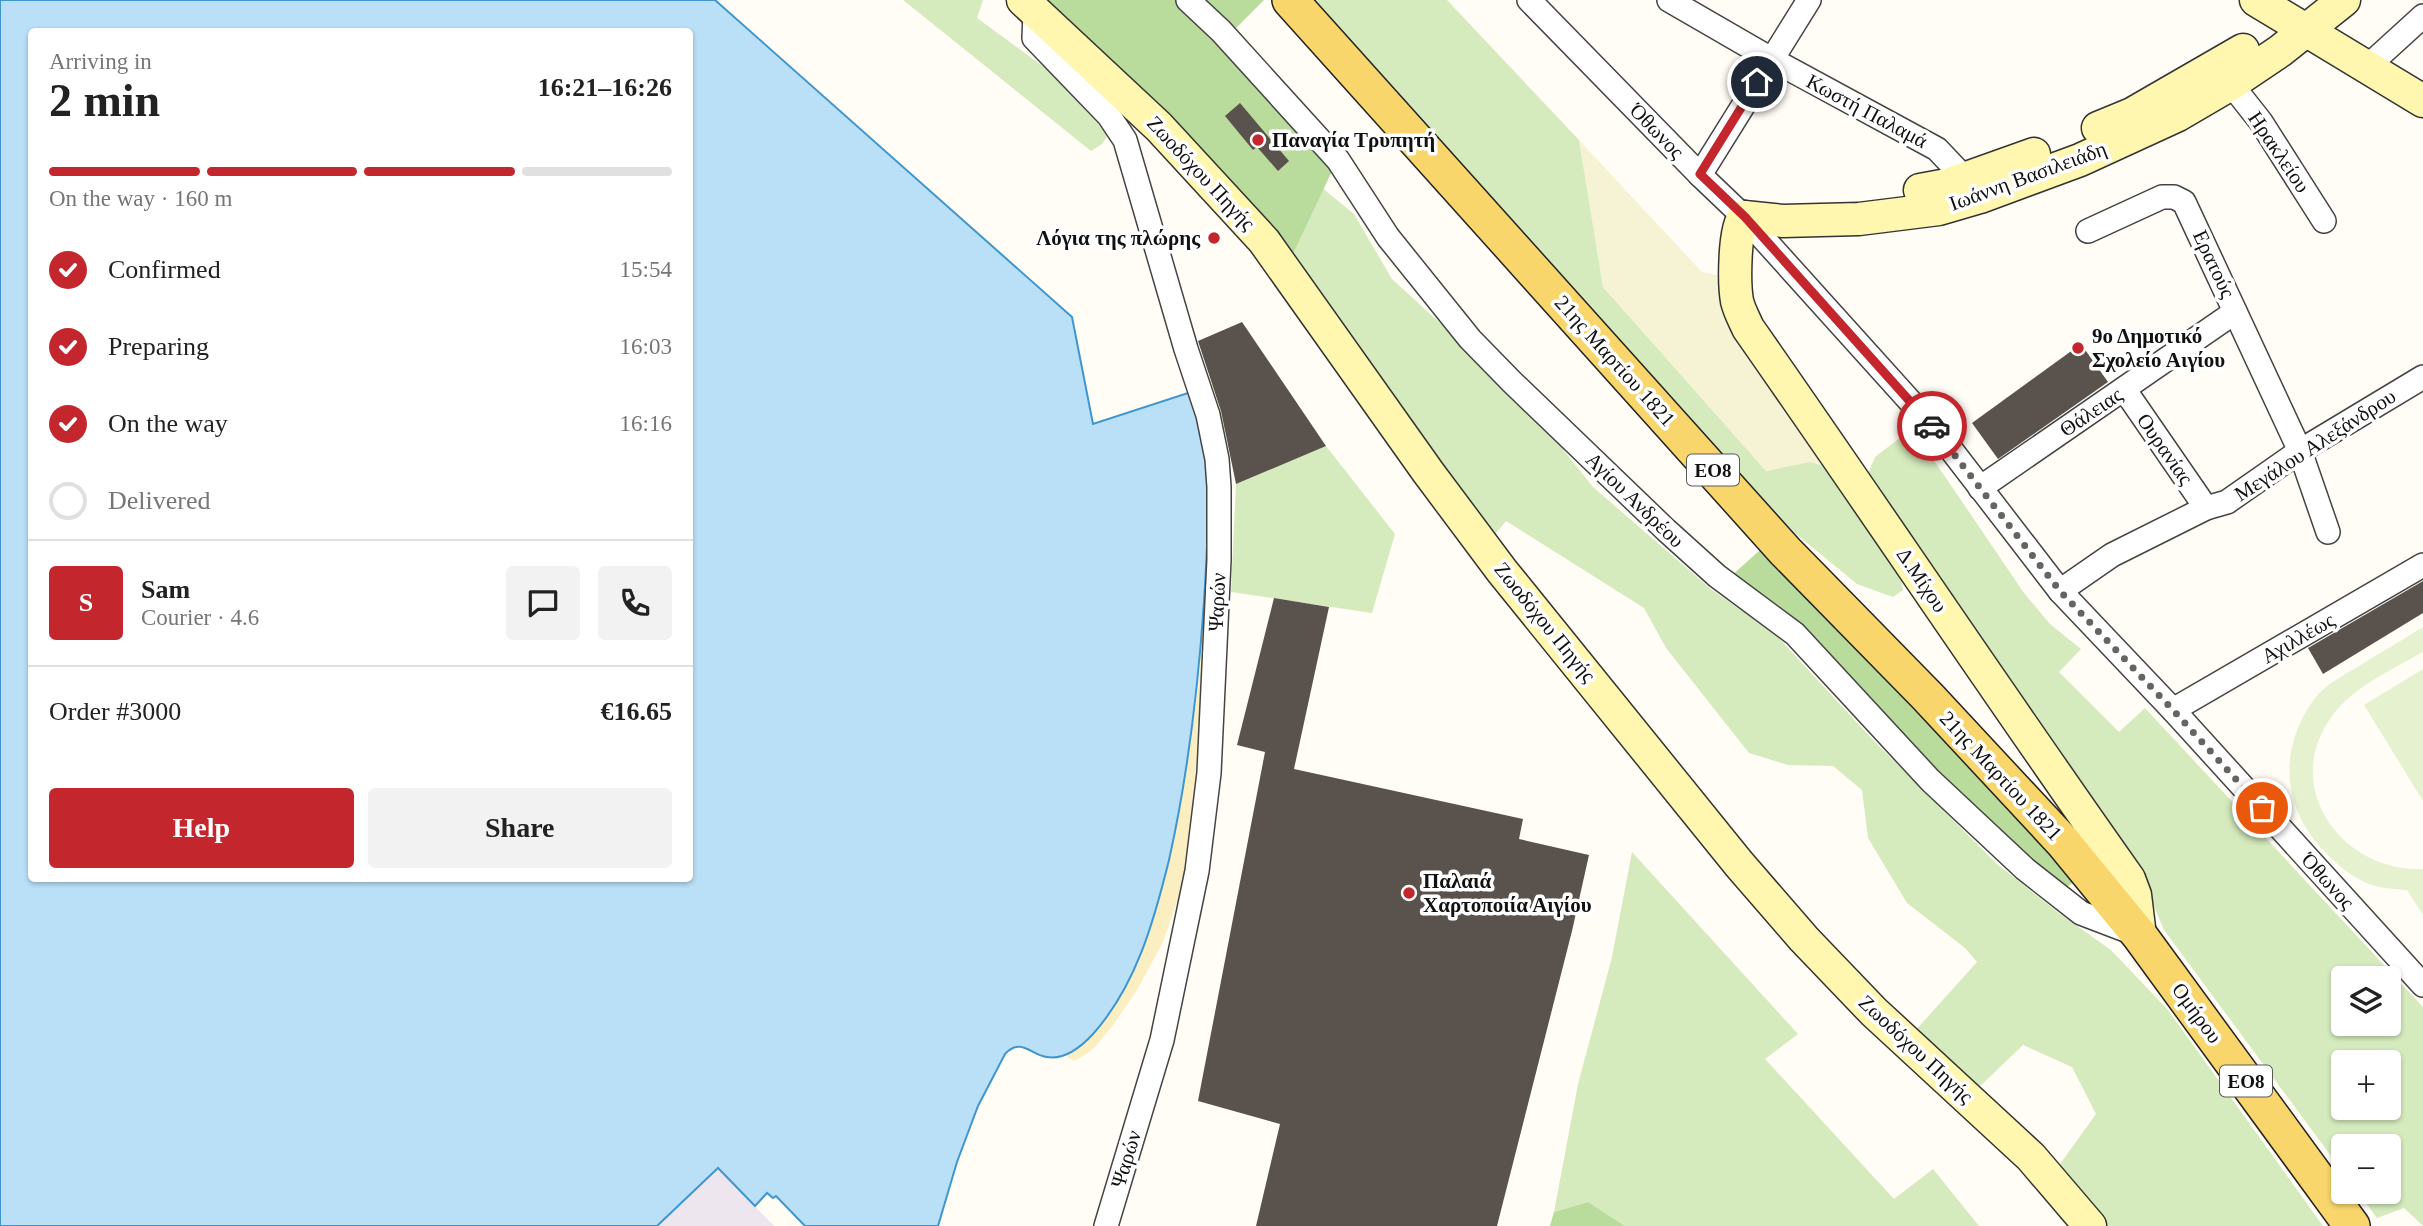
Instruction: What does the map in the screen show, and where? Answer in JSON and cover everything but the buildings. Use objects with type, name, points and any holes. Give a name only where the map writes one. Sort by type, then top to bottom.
[{"type":"main road","name":"21ης Μαρτίου 1821","points":[[1290,0],[1785,551],[1928,697],[2062,841],[2140,936]]},
{"type":"main road","name":"Ομήρου","points":[[2140,936],[2352,1226]]},
{"type":"street","name":"Αγίου Ανδρέου","points":[[1188,0],[1221,31],[1338,160],[1388,237],[1470,339],[1666,530],[1748,601],[1796,634],[1930,780],[2025,870],[2081,913],[2140,936]]},
{"type":"street","name":"Όθωνος","points":[[1530,0],[1745,217],[1936,430],[2060,591],[2173,710],[2422,983]]},
{"type":"street","name":"Κωστή Παλαμά","points":[[1669,0],[1937,149],[1973,187]]},
{"type":"street","points":[[1700,174],[1809,0]]},
{"type":"street","points":[[2256,0],[2423,102]]},
{"type":"street","name":"Ιωάννη Βασιλειάδη","points":[[1973,187],[2080,160],[2149,130],[2231,84],[2297,25],[2314,0]]},
{"type":"street","name":"Ιωάννη Βασιλειάδη","points":[[1745,217],[1783,220],[1859,219],[1939,209],[1973,187],[2049,149],[2132,114],[2344,0]]},
{"type":"street","name":"Ψαρών","points":[[1029,6],[1034,38],[1109,117],[1125,140],[1208,415],[1217,458],[1219,487],[1219,560],[1209,774],[1197,871],[1162,1040],[1106,1226]]},
{"type":"street","name":"Ζωοδόχου Πηγής","points":[[1029,6],[1159,127],[1264,241],[1428,472],[1502,571],[1607,699],[1699,818],[1763,892],[1874,1012],[2031,1157],[2090,1226]]},
{"type":"street","points":[[2367,67],[2423,16]]},
{"type":"street","name":"Ηρακλείου","points":[[2231,84],[2261,122],[2324,221]]},
{"type":"street","name":"Ερατούς","points":[[2088,232],[2162,197],[2174,197],[2184,202],[2300,450],[2328,533]]},
{"type":"street","name":"Δ.Μίχου","points":[[1745,217],[1739,222],[1737,241],[1737,302],[1748,328],[2129,880],[2135,895],[2140,936]]},
{"type":"street","name":"Θάλειας","points":[[1980,488],[2235,312]]},
{"type":"street","name":"Μεγάλου Αλεξάνδρου","points":[[2060,591],[2112,555],[2206,508],[2227,502],[2300,450],[2423,377]]},
{"type":"street","name":"Ουρανίας","points":[[2124,389],[2206,508]]},
{"type":"street","name":"Αχιλλέως","points":[[2173,710],[2423,565]]},
{"type":"shaded area","points":[[1579,140],[1702,272],[1727,277],[1727,324],[1824,466],[1810,462],[1766,471],[1603,287]]},
{"type":"shaded area","points":[[718,1168],[774,1226],[657,1226]]},
{"type":"green space","points":[[903,0],[983,0],[977,18],[1048,70],[1108,135],[1102,144],[1091,151]]},
{"type":"green space","points":[[1037,0],[1264,0],[1221,43],[1333,169],[1290,260]]},
{"type":"green space","points":[[1311,0],[1447,0],[1579,140],[1603,287],[1766,471],[1810,462],[1824,466],[1901,577],[1903,590],[1893,597],[1857,584],[1795,533],[1568,288]]},
{"type":"green space","points":[[1315,182],[1354,214],[1392,279],[1439,322],[1554,438],[1593,487],[1712,590],[1775,634],[1873,740],[1997,864],[2111,950],[2168,1010],[2323,1226],[2107,1226],[2060,1164],[2096,1114],[2072,1067],[2023,1045],[1977,1089],[1914,1032],[1977,962],[1965,948],[1907,903],[1868,838],[1862,790],[1833,766],[1788,765],[1749,753],[1666,648],[1644,608],[1506,521],[1492,538],[1281,248]]},
{"type":"green space","points":[[1909,431],[1929,453],[2024,593],[2050,624],[2081,649],[2059,672],[2119,732],[2145,708],[2385,966],[2331,966],[2331,1036],[2401,1036],[2401,983],[2423,1007],[2423,1226],[2404,1208],[2377,1218],[2367,1204],[2401,1204],[2401,1134],[2331,1134],[2331,1156],[2164,930],[2140,873],[1865,481],[1875,457]]},
{"type":"green space","points":[[1326,446],[1395,534],[1372,613],[1231,592],[1236,484]]},
{"type":"green space","points":[[1760,550],[1994,791],[2074,882],[2067,887],[2058,883],[1729,578]]},
{"type":"green space","points":[[2423,627],[2423,652],[2362,687],[2332,716],[2318,743],[2313,770],[2317,796],[2328,820],[2345,841],[2367,856],[2394,866],[2423,869],[2423,915],[2407,890],[2379,887],[2362,881],[2342,868],[2311,836],[2293,798],[2290,758],[2294,738],[2303,717],[2324,688]]},
{"type":"green space","points":[[2423,669],[2423,801],[2364,705]]},
{"type":"green space","points":[[1632,852],[1798,1034],[1765,1059],[1894,1199],[1933,1169],[1979,1226],[1625,1226],[1588,1202],[1554,1212],[1578,1084],[1612,957]]},
{"type":"green space","points":[[1588,1202],[1625,1226],[1550,1226],[1554,1212]]},
{"type":"sand","points":[[1217,383],[1225,420],[1219,583],[1187,874],[1163,942],[1137,990],[1095,1047],[1074,1061],[1065,1055],[1094,1033],[1119,1000],[1139,958],[1156,910],[1169,860],[1187,768],[1200,667],[1191,392]]},
{"type":"water","points":[[0,0],[715,0],[1072,317],[1093,424],[1191,392],[1209,475],[1204,602],[1195,699],[1187,764],[1169,860],[1142,952],[1121,995],[1089,1039],[1073,1051],[1047,1057],[1026,1048],[1016,1047],[1005,1054],[978,1106],[957,1162],[938,1226],[805,1226],[776,1196],[773,1198],[767,1193],[755,1206],[718,1168],[657,1226],[0,1226]]},
{"type":"way so far","points":[[1932,426],[2060,591],[2262,808]]},
{"type":"place","name":"Παναγία Τρυπητή","points":[[1258,140]]},
{"type":"place","name":"Λόγια της πλώρης","points":[[1214,238]]},
{"type":"place","name":"9ο Δημοτικό Σχολείο Αιγίου","points":[[2078,348]]},
{"type":"place","name":"Παλαιά Χαρτοποιία Αιγίου","points":[[1409,893]]},
{"type":"route","points":[[1757,82],[1700,174],[1745,217],[1932,426]]}]
